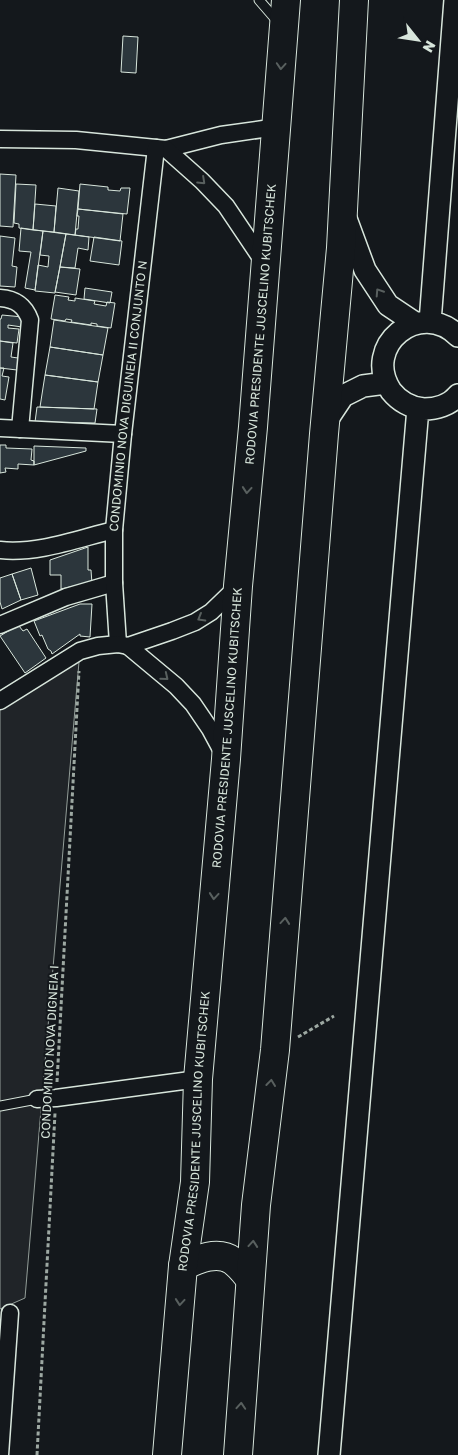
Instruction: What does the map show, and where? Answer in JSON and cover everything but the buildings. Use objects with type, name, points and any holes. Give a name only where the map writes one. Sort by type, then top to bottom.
[{"type":"highway","name":"RODOVIA PRESIDENTE JUSCELINO KUBITSCHEK","points":[[167,1455],[183,1266],[195,1182],[198,1079],[226,759],[238,586],[253,427],[286,0]]},
{"type":"highway","points":[[238,1455],[256,1205],[275,1050],[325,423],[341,248],[354,0]]},
{"type":"highway","points":[[183,1266],[206,1257],[218,1256],[233,1261],[250,1279]]},
{"type":"street","points":[[423,322],[455,0]]},
{"type":"street","points":[[0,139],[76,140],[161,148],[221,135],[277,127]]},
{"type":"street","points":[[161,148],[202,182],[226,206],[265,264]]},
{"type":"street","name":"CONDOMINIO NOVA DIGUINEIA II CONJUNTO N","points":[[123,645],[114,583],[114,530],[123,434],[161,148]]},
{"type":"street","points":[[342,210],[365,270],[388,306],[423,322],[445,326],[458,336]]},
{"type":"street","points":[[0,298],[10,299],[18,303],[23,307],[30,320],[20,429]]},
{"type":"street","points":[[423,322],[402,330],[391,340],[384,354],[383,369],[386,383],[395,396],[406,404],[418,408],[432,409],[445,405],[458,395]]},
{"type":"street","points":[[325,423],[342,396],[363,386],[386,383]]},
{"type":"street","points":[[329,1455],[418,408]]},
{"type":"street","points":[[0,428],[123,434]]},
{"type":"street","points":[[0,550],[16,552],[34,550],[114,530]]},
{"type":"street","points":[[0,624],[66,597],[114,583]]},
{"type":"street","points":[[0,701],[80,651],[98,646],[123,645],[172,631],[195,622],[211,612],[238,586]]},
{"type":"street","points":[[123,645],[176,686],[193,704],[210,729],[226,759]]},
{"type":"street","points":[[37,1099],[198,1079]]},
{"type":"street","points":[[0,1455],[10,1313]]},
{"type":"lane","points":[[258,0],[284,28]]},
{"type":"lane","points":[[0,1106],[37,1099]]},
{"type":"path","name":"CONDOMINIO NOVA DIGNEIA I","points":[[37,1455],[80,651]]},
{"type":"path","points":[[275,1050],[334,1016]]},
{"type":"shaded area","points":[[80,650],[25,1298],[0,1309],[0,703]]}]
